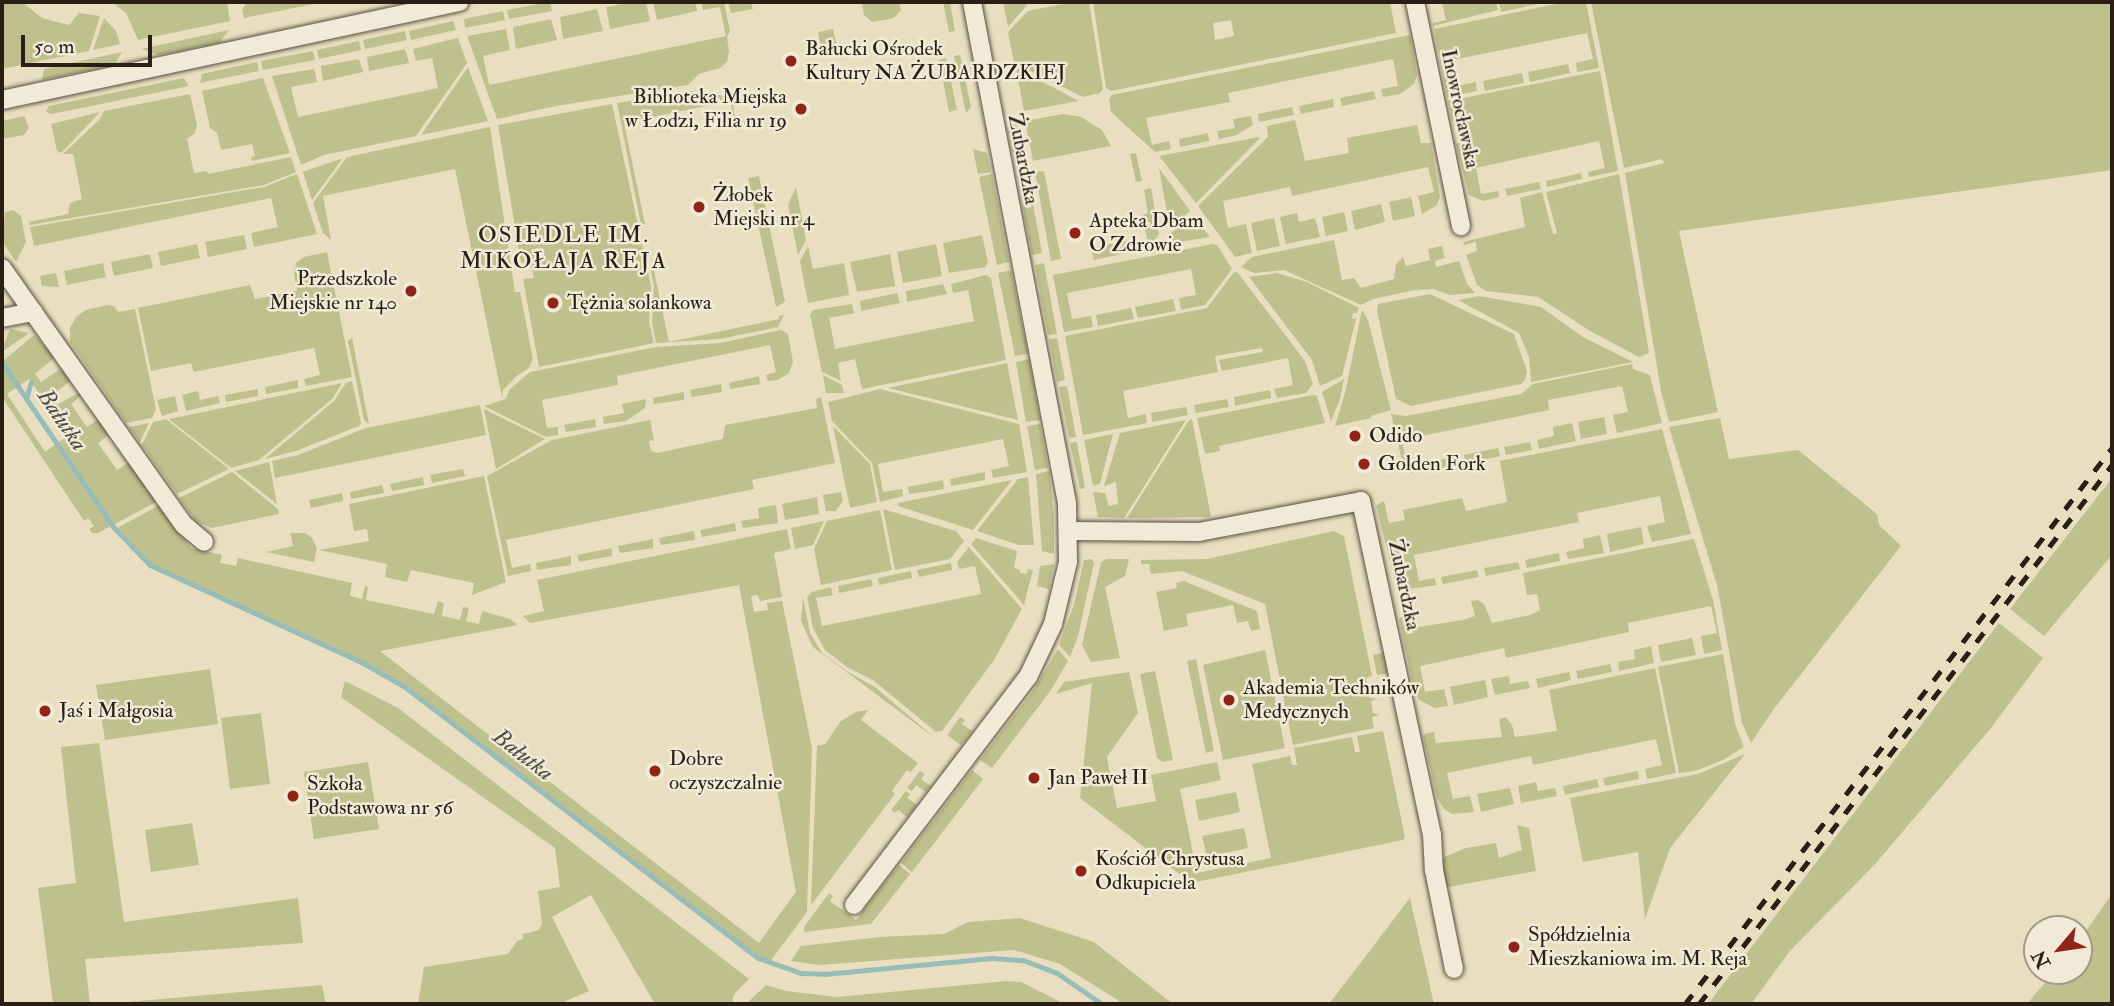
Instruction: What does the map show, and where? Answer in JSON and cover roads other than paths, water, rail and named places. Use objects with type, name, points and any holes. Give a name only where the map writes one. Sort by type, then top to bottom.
[{"type":"street","points":[[2,100],[460,2]]},
{"type":"street","name":"Żubardzka","points":[[855,905],[1028,677],[1059,607],[1068,562],[1067,503],[972,2]]},
{"type":"street","name":"Inowrocławska","points":[[1415,2],[1461,226]]},
{"type":"street","points":[[2,268],[184,525],[204,542]]},
{"type":"street","points":[[2,318],[33,312]]},
{"type":"street","name":"Żubardzka","points":[[1069,531],[1212,531],[1361,501],[1432,834],[1434,870],[1454,969]]},
{"type":"waterway","name":"Bałutka","points":[[2,363],[115,529],[150,565],[363,663],[405,687],[758,958],[801,973],[825,974],[991,958],[1023,960],[1057,973],[1102,1004]]},
{"type":"waterway","points":[[26,398],[31,382]]},
{"type":"railway","points":[[1685,1004],[2112,448]]},
{"type":"railway","points":[[1699,1004],[2112,465]]},
{"type":"place","name":"Bałucki Ośrodek Kultury NA ŻUBARDZKIEJ","points":[[791,61]]},
{"type":"place","name":"Biblioteka Miejska w Łodzi, Filia nr 19","points":[[801,109]]},
{"type":"place","name":"Żłobek Miejski nr 4","points":[[699,207]]},
{"type":"place","name":"Apteka Dbam O Zdrowie","points":[[1075,233]]},
{"type":"place","name":"Przedszkole Miejskie nr 140","points":[[411,291]]},
{"type":"place","name":"Tężnia solankowa","points":[[553,303]]},
{"type":"place","name":"Odido","points":[[1355,436]]},
{"type":"place","name":"Golden Fork","points":[[1364,464]]},
{"type":"place","name":"Akademia Techników Medycznych","points":[[1229,700]]},
{"type":"place","name":"Jaś i Małgosia","points":[[45,711]]},
{"type":"place","name":"Dobre oczyszczalnie","points":[[655,771]]},
{"type":"place","name":"Jan Paweł II","points":[[1034,778]]},
{"type":"place","name":"Szkoła Podstawowa nr 56","points":[[293,796]]},
{"type":"place","name":"Kościół Chrystusa Odkupiciela","points":[[1081,871]]},
{"type":"place","name":"Spółdzielnia Mieszkaniowa im. M. Reja","points":[[1514,947]]},
{"type":"district","name":"OSIEDLE IM. MIKOŁAJA REJA","points":[[564,248]]}]
